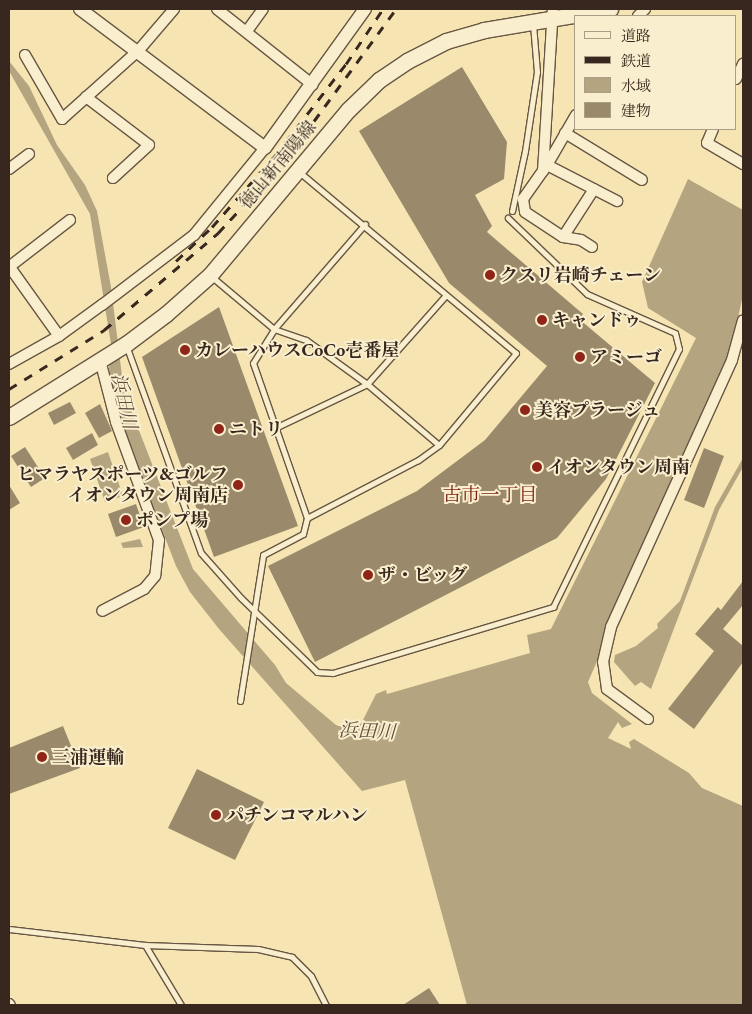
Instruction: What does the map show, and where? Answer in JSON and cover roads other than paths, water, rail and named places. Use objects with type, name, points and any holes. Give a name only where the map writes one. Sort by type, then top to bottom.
[{"type":"main road","name":"徳山新南陽線","points":[[9,416],[123,346],[210,275],[348,110],[379,80],[407,61],[446,41],[484,30],[533,22],[553,14],[610,9]]},
{"type":"street","points":[[80,9],[140,50],[265,148]]},
{"type":"street","points":[[25,55],[62,119],[140,50],[174,9]]},
{"type":"street","points":[[217,9],[313,85]]},
{"type":"street","points":[[247,31],[264,9]]},
{"type":"street","points":[[9,364],[59,336],[106,303],[194,235],[265,148],[313,85],[365,9]]},
{"type":"street","points":[[545,168],[553,14]]},
{"type":"street","points":[[737,77],[743,64]]},
{"type":"street","points":[[86,97],[149,145],[113,178]]},
{"type":"street","points":[[574,118],[545,168],[523,199],[525,212],[563,237],[581,240],[592,247]]},
{"type":"street","points":[[713,130],[707,143],[743,164]]},
{"type":"street","points":[[565,133],[642,180]]},
{"type":"street","points":[[9,169],[29,154]]},
{"type":"street","points":[[545,168],[617,201]]},
{"type":"street","points":[[563,237],[594,189]]},
{"type":"street","points":[[59,336],[9,267],[70,220]]},
{"type":"street","points":[[648,719],[607,689],[603,662],[611,627],[732,360],[743,320]]},
{"type":"street","points":[[102,611],[144,590],[156,576],[159,540],[116,422],[103,358]]},
{"type":"lane","points":[[512,210],[525,151],[537,72],[533,22]]},
{"type":"lane","points":[[298,171],[365,224],[445,296],[516,353],[439,445],[418,460],[307,518]]},
{"type":"lane","points":[[123,346],[201,553],[306,664],[316,672],[333,673],[553,607],[679,349],[675,333],[587,294],[508,218]]},
{"type":"lane","points":[[240,701],[256,612],[263,555],[303,534],[307,518],[254,363],[274,329],[365,224]]},
{"type":"lane","points":[[210,275],[274,329],[306,340],[367,384],[439,445]]},
{"type":"lane","points":[[277,427],[367,384],[445,296]]},
{"type":"lane","points":[[9,929],[144,945],[258,949],[292,957],[311,976],[326,1005]]},
{"type":"lane","points":[[144,945],[181,1005]]},
{"type":"water","name":"浜田川","points":[[9,61],[29,86],[57,145],[85,185],[97,211],[111,287],[124,392],[193,569],[275,665],[286,683],[336,725],[348,729],[358,727],[376,694],[386,690],[387,694],[530,653],[527,635],[551,629],[696,338],[648,308],[642,282],[688,179],[743,210],[743,295],[729,359],[588,682],[592,693],[632,724],[622,728],[618,722],[608,738],[631,749],[629,742],[634,739],[689,773],[702,788],[743,806],[743,1005],[467,1005],[405,780],[362,791],[219,629],[190,592],[176,566],[120,421],[109,369],[111,344],[90,214],[9,71]]},
{"type":"water","points":[[108,452],[123,496],[105,502],[90,459]]},
{"type":"water","points":[[743,458],[743,467],[719,510],[651,689],[641,682],[635,686],[614,662],[615,655],[636,646],[658,628],[657,624],[680,601],[715,507]]},
{"type":"water","points":[[140,539],[143,547],[123,548],[121,543]]},
{"type":"railway","points":[[176,261],[212,227],[274,157],[346,64],[383,9]]},
{"type":"railway","points":[[9,389],[104,330],[218,233],[258,190],[314,121],[396,9]]},
{"type":"place","name":"クスリ岩崎チェーン","points":[[490,275]]},
{"type":"place","name":"キャンドゥ","points":[[542,320]]},
{"type":"place","name":"カレーハウスCoCo壱番屋","points":[[185,350]]},
{"type":"place","name":"アミーゴ","points":[[580,357]]},
{"type":"place","name":"美容プラージュ","points":[[525,410]]},
{"type":"place","name":"ニトリ","points":[[219,429]]},
{"type":"place","name":"イオンタウン周南","points":[[537,467]]},
{"type":"place","name":"ヒマラヤスポーツ&ゴルフ イオンタウン周南店","points":[[238,485]]},
{"type":"place","name":"ポンプ場","points":[[126,520]]},
{"type":"place","name":"ザ・ビッグ","points":[[368,575]]},
{"type":"place","name":"三浦運輸","points":[[42,757]]},
{"type":"place","name":"パチンコマルハン","points":[[216,815]]},
{"type":"district","name":"古市一丁目","points":[[490,495]]}]
